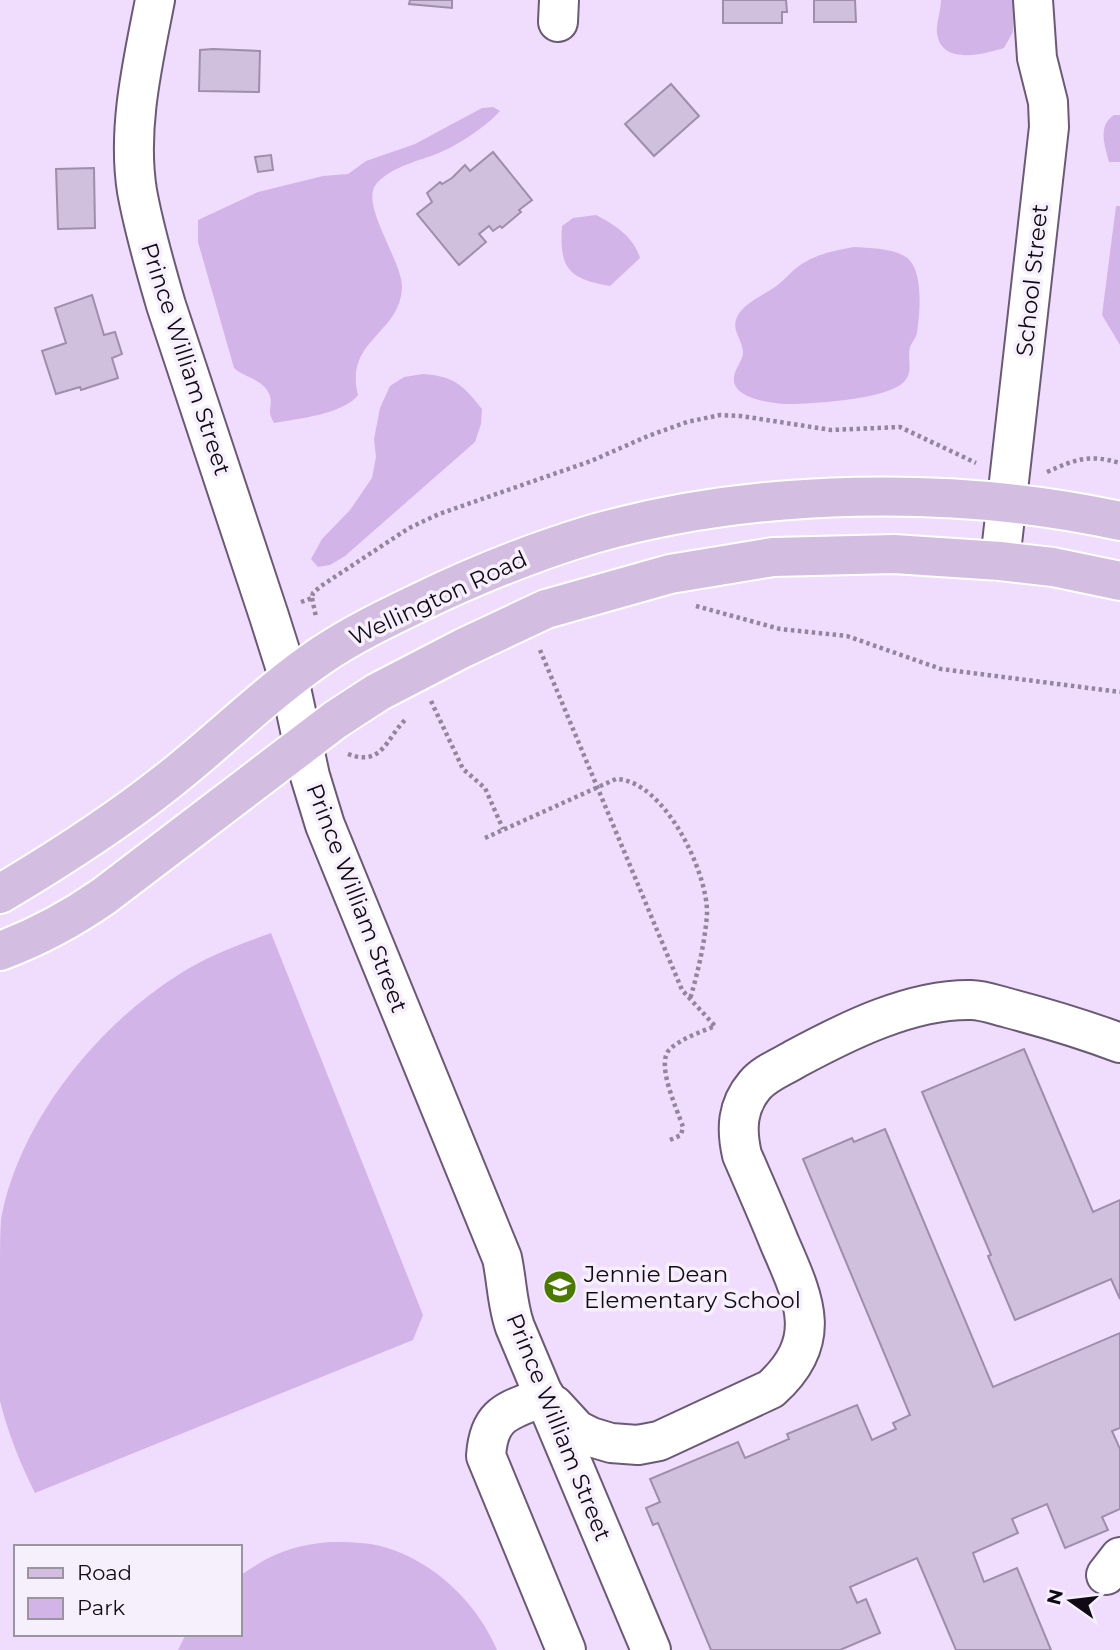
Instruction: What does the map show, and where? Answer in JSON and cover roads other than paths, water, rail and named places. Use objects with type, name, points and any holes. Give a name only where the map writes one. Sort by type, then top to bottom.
[{"type":"main road","name":"Wellington Road","points":[[0,894],[77,848],[164,784],[323,655],[461,582],[535,553],[595,534],[707,510],[845,496],[926,497],[1008,486],[1090,515],[1120,521]]},
{"type":"main road","points":[[0,951],[70,919],[104,896],[335,720],[378,692],[533,633],[670,574],[773,557],[894,554],[1053,567],[1120,582]]},
{"type":"street","name":"Prince William Street","points":[[155,0],[137,101],[135,147],[137,189],[166,305],[289,680],[310,776],[325,825],[502,1258],[511,1316],[651,1650]]},
{"type":"street","name":"School Street","points":[[1000,561],[1049,127],[1048,102],[1037,58],[1033,0]]},
{"type":"street","points":[[566,1650],[486,1456],[490,1431],[496,1419],[545,1396],[577,1430],[611,1443],[638,1445],[659,1441],[771,1390],[782,1379],[797,1358],[805,1318],[801,1293],[742,1155],[738,1139],[737,1121],[749,1093],[765,1076],[844,1032],[892,1014],[932,1004],[972,999],[1059,1021],[1120,1044]]},
{"type":"place","name":"Jennie Dean Elementary School","points":[[560,1287]]}]
